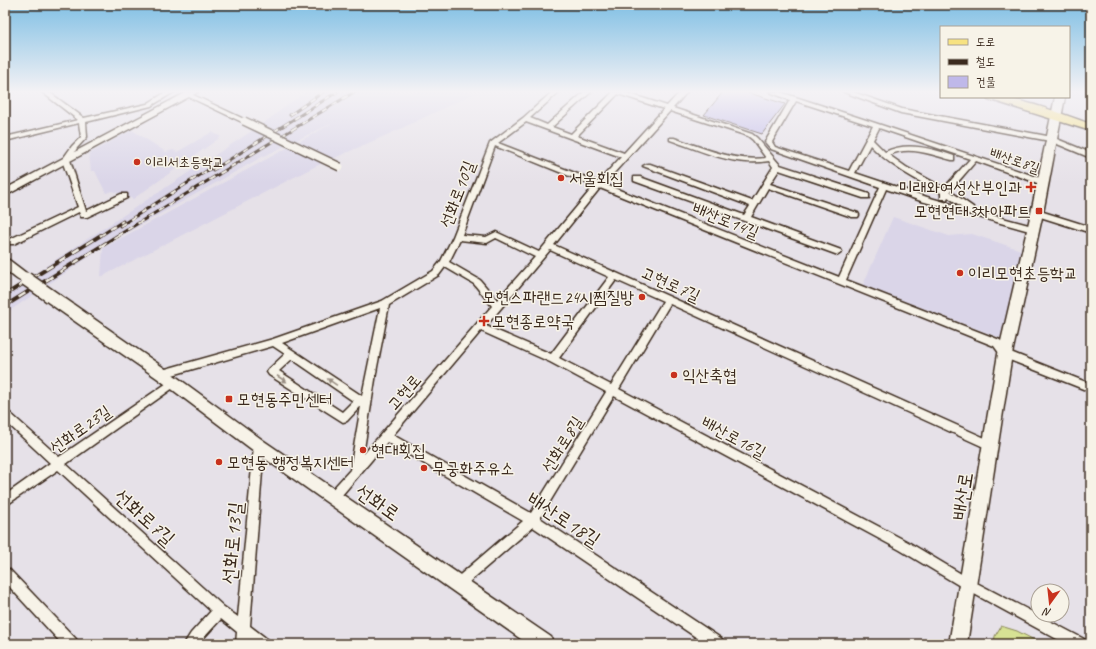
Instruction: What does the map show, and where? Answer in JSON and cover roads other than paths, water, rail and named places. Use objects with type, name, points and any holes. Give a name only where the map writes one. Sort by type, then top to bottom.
[{"type":"main road","points":[[1077,122],[1091,128]]},
{"type":"street","points":[[5,139],[73,122]]},
{"type":"street","points":[[66,160],[74,147],[84,138],[82,122]]},
{"type":"street","points":[[5,193],[137,122]]},
{"type":"street","points":[[247,122],[340,167]]},
{"type":"street","points":[[493,143],[521,122]]},
{"type":"street","points":[[535,122],[626,156]]},
{"type":"street","points":[[548,127],[553,122]]},
{"type":"street","points":[[573,136],[587,122]]},
{"type":"street","name":"고현로","points":[[333,497],[541,256],[599,185],[658,122]]},
{"type":"street","points":[[709,122],[750,135],[778,167],[866,196]]},
{"type":"street","points":[[780,122],[768,142],[773,148],[942,204],[1033,229]]},
{"type":"street","name":"배산로8길","points":[[866,122],[973,160],[1043,182]]},
{"type":"street","points":[[962,122],[1052,139],[1091,156]]},
{"type":"street","name":"배산로","points":[[958,644],[1006,354],[1055,122]]},
{"type":"street","points":[[851,174],[877,126]]},
{"type":"street","points":[[672,138],[742,161],[760,162],[771,159]]},
{"type":"street","points":[[869,140],[883,155],[903,170],[945,192],[976,213]]},
{"type":"street","name":"배산로14길","points":[[493,143],[997,343],[1006,354]]},
{"type":"street","name":"선화로10길","points":[[167,379],[385,303],[436,273],[444,263],[457,238],[493,143]]},
{"type":"street","points":[[883,155],[895,149],[930,151],[973,160],[945,192],[942,204]]},
{"type":"street","points":[[66,160],[84,214],[124,196]]},
{"type":"street","points":[[647,166],[755,205]]},
{"type":"street","points":[[746,218],[778,167]]},
{"type":"street","points":[[637,179],[838,252]]},
{"type":"street","points":[[766,185],[855,215]]},
{"type":"street","points":[[841,282],[884,185]]},
{"type":"street","points":[[5,240],[11,242],[82,208]]},
{"type":"street","points":[[1037,213],[1091,230]]},
{"type":"street","points":[[457,238],[487,240],[496,235],[541,256]]},
{"type":"street","name":"고현로7길","points":[[549,246],[990,445]]},
{"type":"street","name":"선화로","points":[[5,263],[259,446],[544,644]]},
{"type":"street","points":[[444,263],[477,282],[497,306]]},
{"type":"street","name":"고현로7길","points":[[553,359],[614,276]]},
{"type":"street","name":"선화로8길","points":[[458,584],[533,520],[668,300]]},
{"type":"street","points":[[355,470],[372,366],[385,303]]},
{"type":"street","name":"배산로16길","points":[[480,327],[553,359],[904,546],[969,584],[1079,644]]},
{"type":"street","points":[[274,342],[360,400],[343,418],[272,372],[291,354]]},
{"type":"street","points":[[1006,354],[1091,388]]},
{"type":"street","name":"선화로23길","points":[[5,500],[58,464],[167,379]]},
{"type":"street","name":"선화로7길","points":[[5,415],[220,611],[262,644]]},
{"type":"street","name":"배산로18길","points":[[385,436],[533,520],[717,644]]},
{"type":"street","name":"선화로13길","points":[[242,644],[259,446]]},
{"type":"street","points":[[5,575],[71,644]]},
{"type":"street","points":[[190,644],[220,611]]},
{"type":"railway","points":[[213,170],[289,122]]},
{"type":"railway","points":[[117,236],[304,122]]},
{"type":"railway","points":[[120,226],[216,165]]},
{"type":"railway","points":[[100,236],[123,221]]},
{"type":"railway","points":[[5,295],[101,235]]},
{"type":"railway","points":[[5,306],[119,235]]},
{"type":"place","name":"이리서초등학교","points":[[137,162]]},
{"type":"place","name":"서울회집","points":[[561,178]]},
{"type":"place","name":"미래와여성산부인과","points":[[1031,187]]},
{"type":"place","name":"모현현대3차아파트","points":[[1039,211]]},
{"type":"place","name":"이리모현초등학교","points":[[960,273]]},
{"type":"place","name":"모현스파랜드24시찜질방","points":[[642,297]]},
{"type":"place","name":"모현종로약국","points":[[484,321]]},
{"type":"place","name":"익산축협","points":[[674,375]]},
{"type":"place","name":"모현동주민센터","points":[[229,399]]},
{"type":"place","name":"현대횟집","points":[[363,450]]},
{"type":"place","name":"모현동 행정복지센터","points":[[219,462]]},
{"type":"place","name":"무궁화주유소","points":[[424,468]]}]
